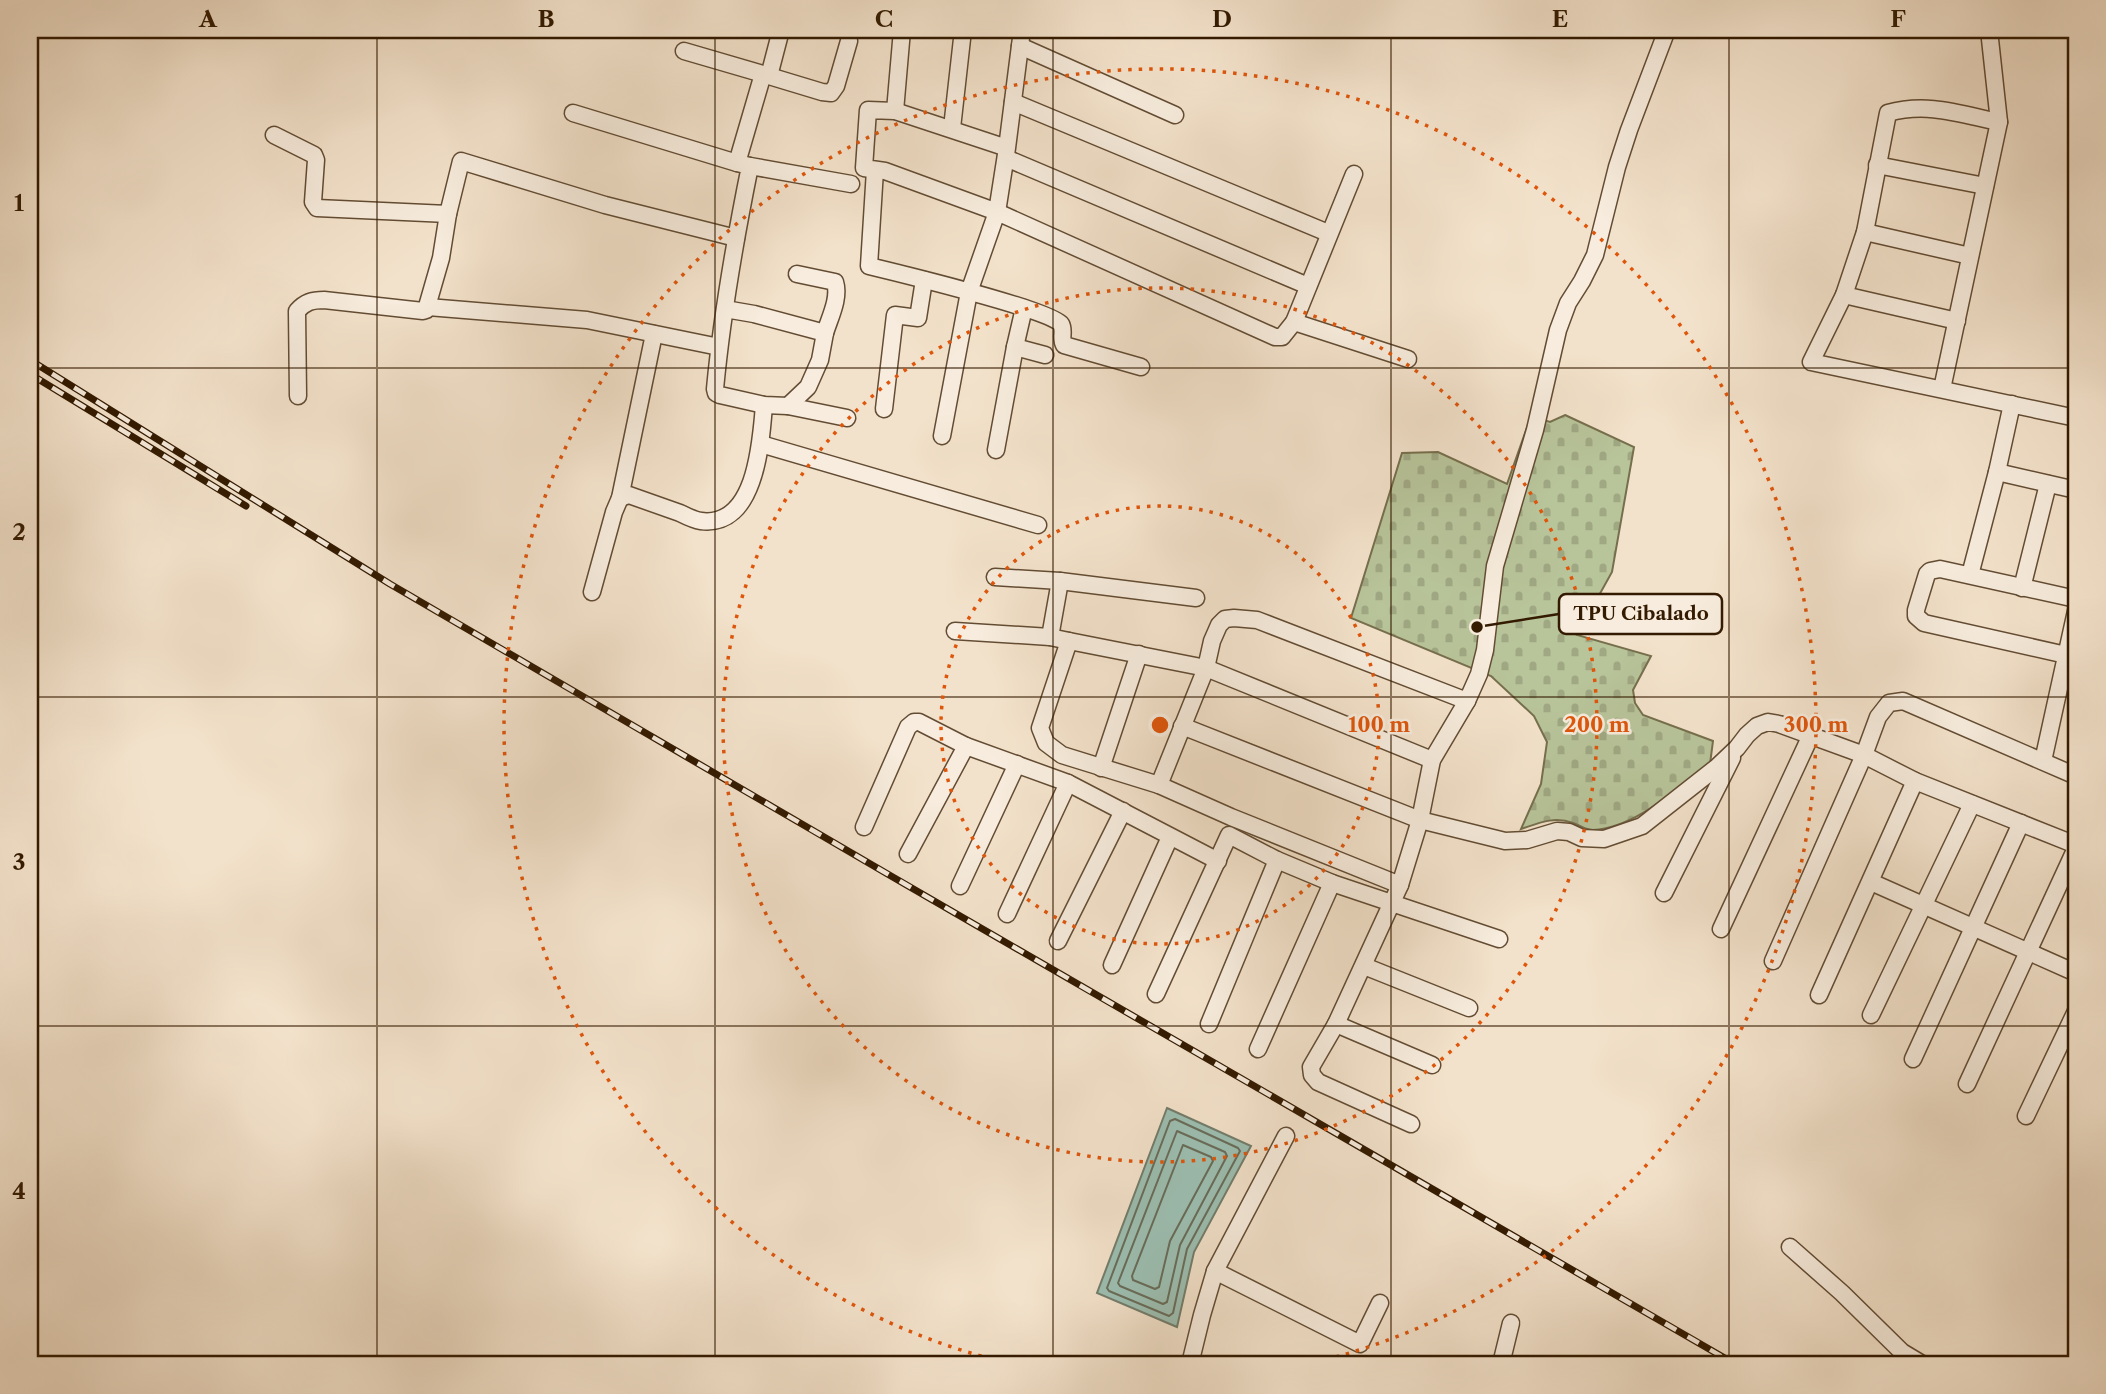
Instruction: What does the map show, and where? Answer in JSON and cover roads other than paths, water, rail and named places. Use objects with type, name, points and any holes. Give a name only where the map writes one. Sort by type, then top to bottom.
[{"type":"street","points":[[781,30],[766,75],[743,164],[736,238],[715,389],[716,393],[764,405],[788,406],[847,418]]},
{"type":"street","points":[[895,111],[902,30]]},
{"type":"street","points":[[952,128],[962,30]]},
{"type":"street","points":[[1411,1124],[1318,1082],[1311,1075],[1311,1067],[1336,1024],[1400,885],[1420,820],[1432,760],[1468,701],[1479,674],[1485,650],[1495,566],[1535,430],[1558,330],[1568,303],[1595,255],[1625,142],[1667,30]]},
{"type":"street","points":[[1942,389],[1999,122],[1989,30]]},
{"type":"street","points":[[942,436],[969,292],[997,212],[1021,38],[1175,115]]},
{"type":"street","points":[[684,51],[822,93],[831,93],[836,86],[849,41]]},
{"type":"street","points":[[1013,102],[1328,233]]},
{"type":"street","points":[[1999,122],[1939,109],[1907,107],[1888,113],[1865,232],[1844,295],[1811,362],[2076,418]]},
{"type":"street","points":[[1308,286],[952,128],[895,111],[869,110],[864,168],[885,171],[997,212],[1275,337],[1282,337],[1294,322],[1354,174]]},
{"type":"street","points":[[573,113],[743,164],[850,184]]},
{"type":"street","points":[[274,135],[314,155],[316,160],[313,202],[317,208],[448,214]]},
{"type":"street","points":[[298,396],[297,311],[303,305],[312,300],[324,300],[423,311],[428,307],[461,161],[605,205],[736,238]]},
{"type":"street","points":[[1877,165],[1985,186]]},
{"type":"street","points":[[875,170],[869,265],[1024,308],[1061,324],[1061,339],[1064,345],[1141,367]]},
{"type":"street","points":[[1865,232],[1970,256]]},
{"type":"street","points":[[788,406],[808,387],[820,360],[836,287],[835,282],[797,274]]},
{"type":"street","points":[[884,409],[895,315],[918,318],[924,280]]},
{"type":"street","points":[[1844,295],[1957,321]]},
{"type":"street","points":[[428,307],[587,320],[719,347]]},
{"type":"street","points":[[996,450],[1024,308]]},
{"type":"street","points":[[725,309],[825,333]]},
{"type":"street","points":[[1294,322],[1408,359]]},
{"type":"street","points":[[592,592],[620,498],[654,334]]},
{"type":"street","points":[[1015,347],[1045,355]]},
{"type":"street","points":[[1970,575],[2012,404]]},
{"type":"street","points":[[620,498],[629,495],[701,521],[718,519],[734,510],[752,483],[761,444],[764,405]]},
{"type":"street","points":[[761,444],[1038,525]]},
{"type":"street","points":[[1997,472],[2076,490]]},
{"type":"street","points":[[2022,587],[2048,484]]},
{"type":"street","points":[[2066,655],[1918,620],[1916,610],[1930,571],[1940,569],[2076,599]]},
{"type":"street","points":[[995,577],[1060,581],[1196,598]]},
{"type":"street","points":[[1050,637],[1060,581]]},
{"type":"street","points":[[2043,761],[2076,611]]},
{"type":"street","points":[[1160,785],[1206,668],[1212,641],[1219,625],[1226,619],[1257,620],[1468,701]]},
{"type":"street","points":[[955,631],[1050,637],[1206,668],[1432,760]]},
{"type":"street","points":[[1069,640],[1040,728],[1046,743],[1062,755],[1160,785],[1231,817],[1400,885]]},
{"type":"street","points":[[1101,768],[1139,654]]},
{"type":"street","points":[[2059,685],[2076,689]]},
{"type":"street","points":[[1773,961],[1883,709],[1889,703],[1903,701],[2076,776]]},
{"type":"street","points":[[864,827],[908,727],[919,722],[967,746],[1068,783],[1218,861]]},
{"type":"street","points":[[1664,893],[1737,748],[1757,726],[1768,722],[1864,755],[1915,780],[2076,847],[1967,1084]]},
{"type":"street","points":[[1182,726],[1420,820],[1505,841],[1527,840],[1557,831],[1569,832],[1583,838],[1604,839],[1642,826],[1737,748]]},
{"type":"street","points":[[1721,929],[1811,735]]},
{"type":"street","points":[[908,854],[967,746]]},
{"type":"street","points":[[960,886],[1017,764]]},
{"type":"street","points":[[1819,995],[1915,780]]},
{"type":"street","points":[[1007,914],[1068,783]]},
{"type":"street","points":[[1871,1015],[1972,804]]},
{"type":"street","points":[[1058,941],[1123,811]]},
{"type":"street","points":[[1156,994],[1218,861],[1229,835],[1231,817]]},
{"type":"street","points":[[1913,1059],[2021,823]]},
{"type":"street","points":[[1229,835],[1277,860],[1332,883],[1499,939]]},
{"type":"street","points":[[1112,965],[1170,836]]},
{"type":"street","points":[[1209,1024],[1277,860]]},
{"type":"street","points":[[1258,1049],[1332,883]]},
{"type":"street","points":[[1871,883],[2076,973]]},
{"type":"street","points":[[1364,966],[1469,1008]]},
{"type":"street","points":[[2026,1116],[2076,1010]]},
{"type":"street","points":[[1336,1024],[1432,1065]]},
{"type":"street","points":[[1191,1364],[1215,1271],[1286,1136]]},
{"type":"street","points":[[1790,1247],[1902,1352],[1922,1364]]},
{"type":"street","points":[[1215,1271],[1360,1344],[1380,1303]]},
{"type":"street","points":[[1501,1364],[1511,1323]]},
{"type":"water","points":[[1167,1108],[1251,1146],[1194,1252],[1177,1327],[1097,1293]]},
{"type":"railway","points":[[30,360],[390,584],[1735,1364]]},
{"type":"railway","points":[[30,374],[246,506]]},
{"type":"place","name":"TPU Cibalado","points":[[1477,627]]}]
